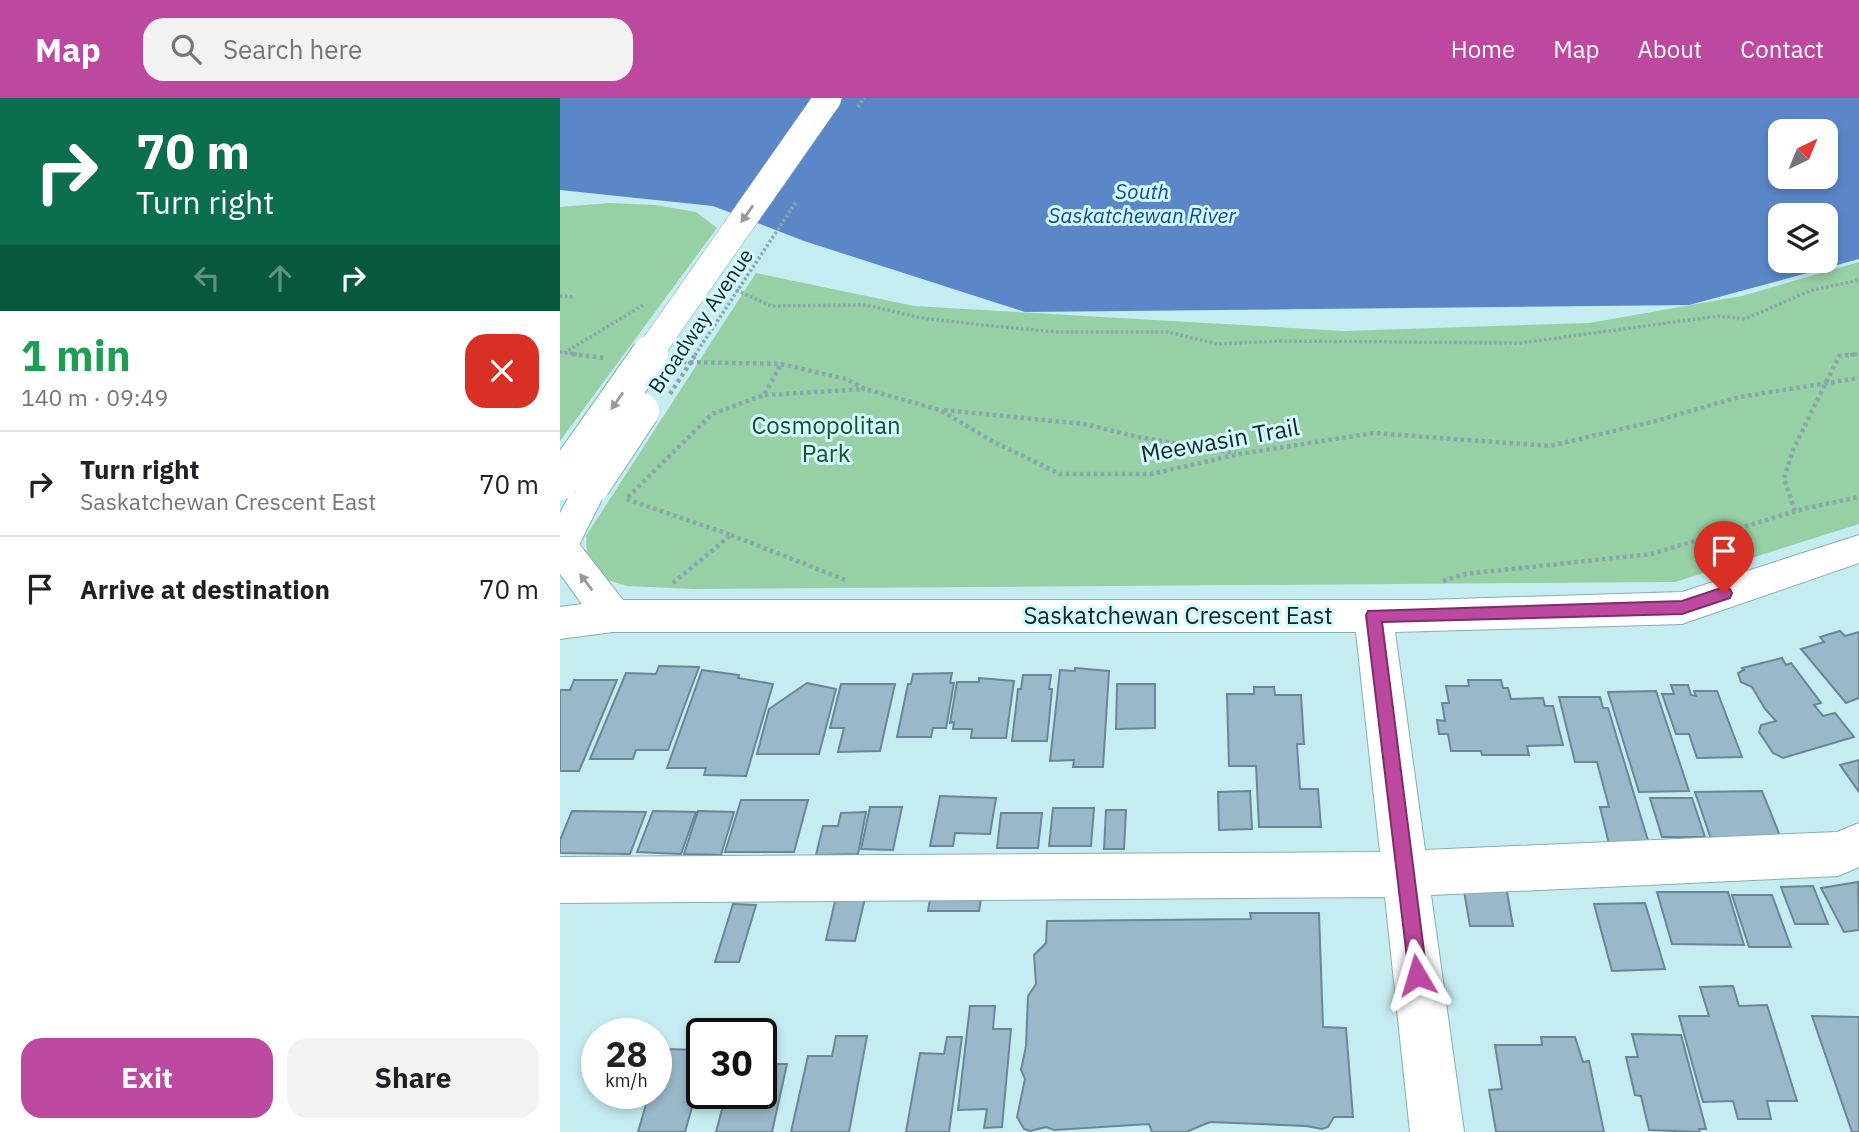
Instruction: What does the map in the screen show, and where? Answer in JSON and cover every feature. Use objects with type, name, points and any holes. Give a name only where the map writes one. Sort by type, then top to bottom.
[{"type":"street","name":"Broadway Avenue","points":[[560,547],[576,484],[828,98]]},
{"type":"street","name":"Broadway Avenue","points":[[576,484],[852,104]]},
{"type":"street","points":[[560,547],[613,616]]},
{"type":"street","name":"Saskatchewan Crescent East","points":[[560,623],[613,616],[1374,615],[1682,608],[1859,549]]},
{"type":"street","points":[[1374,615],[1437,1132]]},
{"type":"street","points":[[560,880],[1352,875],[1838,854],[1859,845]]},
{"type":"path","points":[[852,104],[864,98]]},
{"type":"path","points":[[670,394],[797,201]]},
{"type":"path","points":[[720,284],[754,296],[771,306],[866,305],[921,318],[974,324],[1055,331],[1168,332],[1217,344],[1280,341],[1521,343],[1718,316],[1745,319],[1809,291],[1859,280]]},
{"type":"path","points":[[560,296],[573,297]]},
{"type":"path","points":[[562,352],[649,301]]},
{"type":"path","points":[[562,352],[610,358]]},
{"type":"path","points":[[1795,511],[1784,478],[1793,450],[1839,356],[1859,354]]},
{"type":"path","name":"Meewasin Trail","points":[[676,361],[781,364],[846,379],[865,389],[940,410],[992,441],[1060,474],[1151,474],[1240,454],[1373,433],[1550,446],[1739,397],[1859,378]]},
{"type":"path","points":[[764,395],[781,364]]},
{"type":"path","points":[[853,583],[732,535],[626,499],[712,414],[764,395],[865,389]]},
{"type":"path","points":[[940,410],[1084,425],[1138,438],[1240,454]]},
{"type":"path","points":[[1431,584],[1465,574],[1651,555],[1795,511],[1859,497]]},
{"type":"path","points":[[668,587],[732,535]]},
{"type":"green space","points":[[610,203],[656,205],[696,212],[717,228],[560,441],[560,207]]},
{"type":"green space","name":"Cosmopolitan Park","points":[[1859,262],[1859,524],[1675,582],[693,589],[627,586],[588,574],[586,536],[756,273],[914,306],[1344,331],[1589,323],[1742,296],[1821,273],[1838,273],[1838,268]]},
{"type":"water","name":"South Saskatchewan River","points":[[560,98],[1859,98],[1859,259],[1838,265],[1838,203],[1768,203],[1768,273],[1807,273],[1689,305],[1025,312],[804,241],[713,206],[560,190]]},
{"type":"building","points":[[1840,631],[1845,636],[1859,632],[1859,698],[1846,703],[1801,649],[1824,642],[1820,637]]},
{"type":"building","points":[[1782,658],[1786,665],[1791,663],[1821,703],[1814,705],[1823,716],[1835,713],[1854,737],[1783,758],[1773,753],[1759,732],[1761,725],[1776,721],[1752,687],[1741,682],[1738,673],[1744,670],[1742,668]]},
{"type":"building","points":[[659,666],[699,667],[668,750],[636,750],[633,759],[590,759],[626,673],[656,674]]},
{"type":"building","points":[[1075,668],[1109,671],[1103,767],[1073,767],[1074,760],[1050,761],[1060,670],[1075,671]]},
{"type":"building","points":[[702,670],[739,675],[738,678],[773,684],[746,776],[704,775],[706,768],[667,768]]},
{"type":"building","points":[[952,673],[950,683],[954,683],[946,728],[933,728],[931,737],[897,737],[908,684],[911,684],[913,674]]},
{"type":"building","points":[[1023,675],[1051,675],[1047,741],[1012,741],[1018,689],[1021,689]]},
{"type":"building","points":[[979,678],[1014,681],[1006,738],[971,738],[972,729],[953,729],[954,722],[950,723],[957,682],[979,682]]},
{"type":"building","points":[[574,680],[617,680],[579,771],[560,771],[560,690],[570,690]]},
{"type":"building","points":[[1468,680],[1501,680],[1503,688],[1508,688],[1511,699],[1543,698],[1545,706],[1553,706],[1563,745],[1527,746],[1529,755],[1482,755],[1481,751],[1451,751],[1448,734],[1439,734],[1437,720],[1445,721],[1442,703],[1449,703],[1446,686],[1469,686]]},
{"type":"building","points":[[807,683],[836,689],[819,754],[757,754],[769,709]]},
{"type":"building","points":[[841,684],[895,684],[880,751],[838,752],[844,728],[830,728]]},
{"type":"building","points":[[1117,684],[1155,684],[1155,728],[1116,729]]},
{"type":"building","points":[[1671,685],[1688,685],[1691,695],[1696,696],[1694,691],[1717,691],[1742,757],[1697,758],[1689,734],[1676,734],[1662,694],[1674,694]]},
{"type":"building","points":[[1254,687],[1274,687],[1275,695],[1301,695],[1304,744],[1297,744],[1300,789],[1318,789],[1321,827],[1259,827],[1256,766],[1229,766],[1227,694],[1254,694]]},
{"type":"building","points":[[1656,691],[1689,791],[1639,792],[1608,692]]},
{"type":"building","points":[[1559,697],[1600,697],[1603,708],[1608,708],[1649,844],[1609,844],[1600,807],[1609,807],[1597,762],[1575,762]]},
{"type":"building","points":[[1859,760],[1859,792],[1840,765]]},
{"type":"building","points":[[1250,791],[1252,829],[1219,830],[1218,792]]},
{"type":"building","points":[[1762,791],[1782,841],[1712,842],[1695,792]]},
{"type":"building","points":[[940,796],[996,798],[990,834],[955,833],[953,846],[930,846]]},
{"type":"building","points":[[1650,798],[1692,798],[1705,837],[1662,837]]},
{"type":"building","points":[[741,800],[808,800],[794,852],[725,852]]},
{"type":"building","points":[[870,807],[902,807],[893,850],[861,849]]},
{"type":"building","points":[[1053,808],[1094,808],[1091,846],[1049,846]]},
{"type":"building","points":[[1106,810],[1126,810],[1124,849],[1104,849]]},
{"type":"building","points":[[572,811],[646,812],[630,854],[560,853],[560,840]]},
{"type":"building","points":[[653,811],[696,812],[681,854],[637,852]]},
{"type":"building","points":[[698,811],[734,812],[721,855],[684,854]]},
{"type":"building","points":[[866,812],[858,854],[816,855],[823,826],[838,826],[841,813]]},
{"type":"building","points":[[1001,813],[1042,813],[1038,848],[997,848]]},
{"type":"building","points":[[1858,882],[1859,930],[1844,932],[1821,888]]},
{"type":"building","points":[[1463,885],[1506,886],[1513,926],[1470,926]]},
{"type":"building","points":[[983,886],[979,911],[928,911],[932,887]]},
{"type":"building","points":[[1813,886],[1828,924],[1795,924],[1781,887]]},
{"type":"building","points":[[1657,892],[1728,892],[1744,945],[1672,944]]},
{"type":"building","points":[[1732,895],[1772,895],[1791,947],[1749,947]]},
{"type":"building","points":[[836,897],[865,898],[855,941],[826,940]]},
{"type":"building","points":[[1645,903],[1665,969],[1612,971],[1594,904]]},
{"type":"building","points":[[733,904],[756,905],[739,962],[715,962]]},
{"type":"building","points":[[1250,913],[1319,913],[1323,1027],[1346,1028],[1353,1117],[1334,1117],[1328,1127],[1322,1129],[1210,1122],[1186,1132],[1152,1132],[1149,1124],[1054,1130],[1046,1127],[1030,1131],[1024,1129],[1017,1117],[1025,1079],[1021,1070],[1026,1046],[1028,996],[1036,984],[1034,955],[1046,943],[1047,921],[1251,919]]},
{"type":"building","points":[[1733,986],[1739,1006],[1767,1005],[1797,1101],[1767,1101],[1771,1119],[1738,1119],[1733,1101],[1703,1102],[1679,1016],[1709,1016],[1700,987]]},
{"type":"building","points":[[970,1006],[995,1006],[993,1029],[1011,1029],[1002,1127],[984,1128],[987,1109],[958,1110]]},
{"type":"building","points":[[1812,1016],[1859,1017],[1859,1132],[1852,1132]]},
{"type":"building","points":[[1632,1034],[1681,1035],[1706,1129],[1699,1129],[1700,1132],[1649,1130],[1641,1096],[1635,1095],[1626,1057],[1638,1057]]},
{"type":"building","points":[[836,1036],[867,1036],[849,1132],[791,1132],[808,1056],[832,1056]]},
{"type":"building","points":[[947,1037],[962,1037],[949,1132],[906,1132],[920,1053],[944,1054]]},
{"type":"building","points":[[1541,1037],[1575,1037],[1583,1062],[1589,1061],[1604,1132],[1496,1132],[1489,1090],[1502,1089],[1495,1045],[1542,1045]]},
{"type":"building","points":[[672,1049],[686,1050],[686,1109],[692,1109],[685,1132],[638,1132],[645,1109],[672,1109]]},
{"type":"building","points":[[777,1064],[787,1064],[772,1132],[716,1132],[722,1109],[777,1109]]},
{"type":"route","points":[[1417,975],[1374,615],[1424,616],[1682,608],[1724,593]]}]
